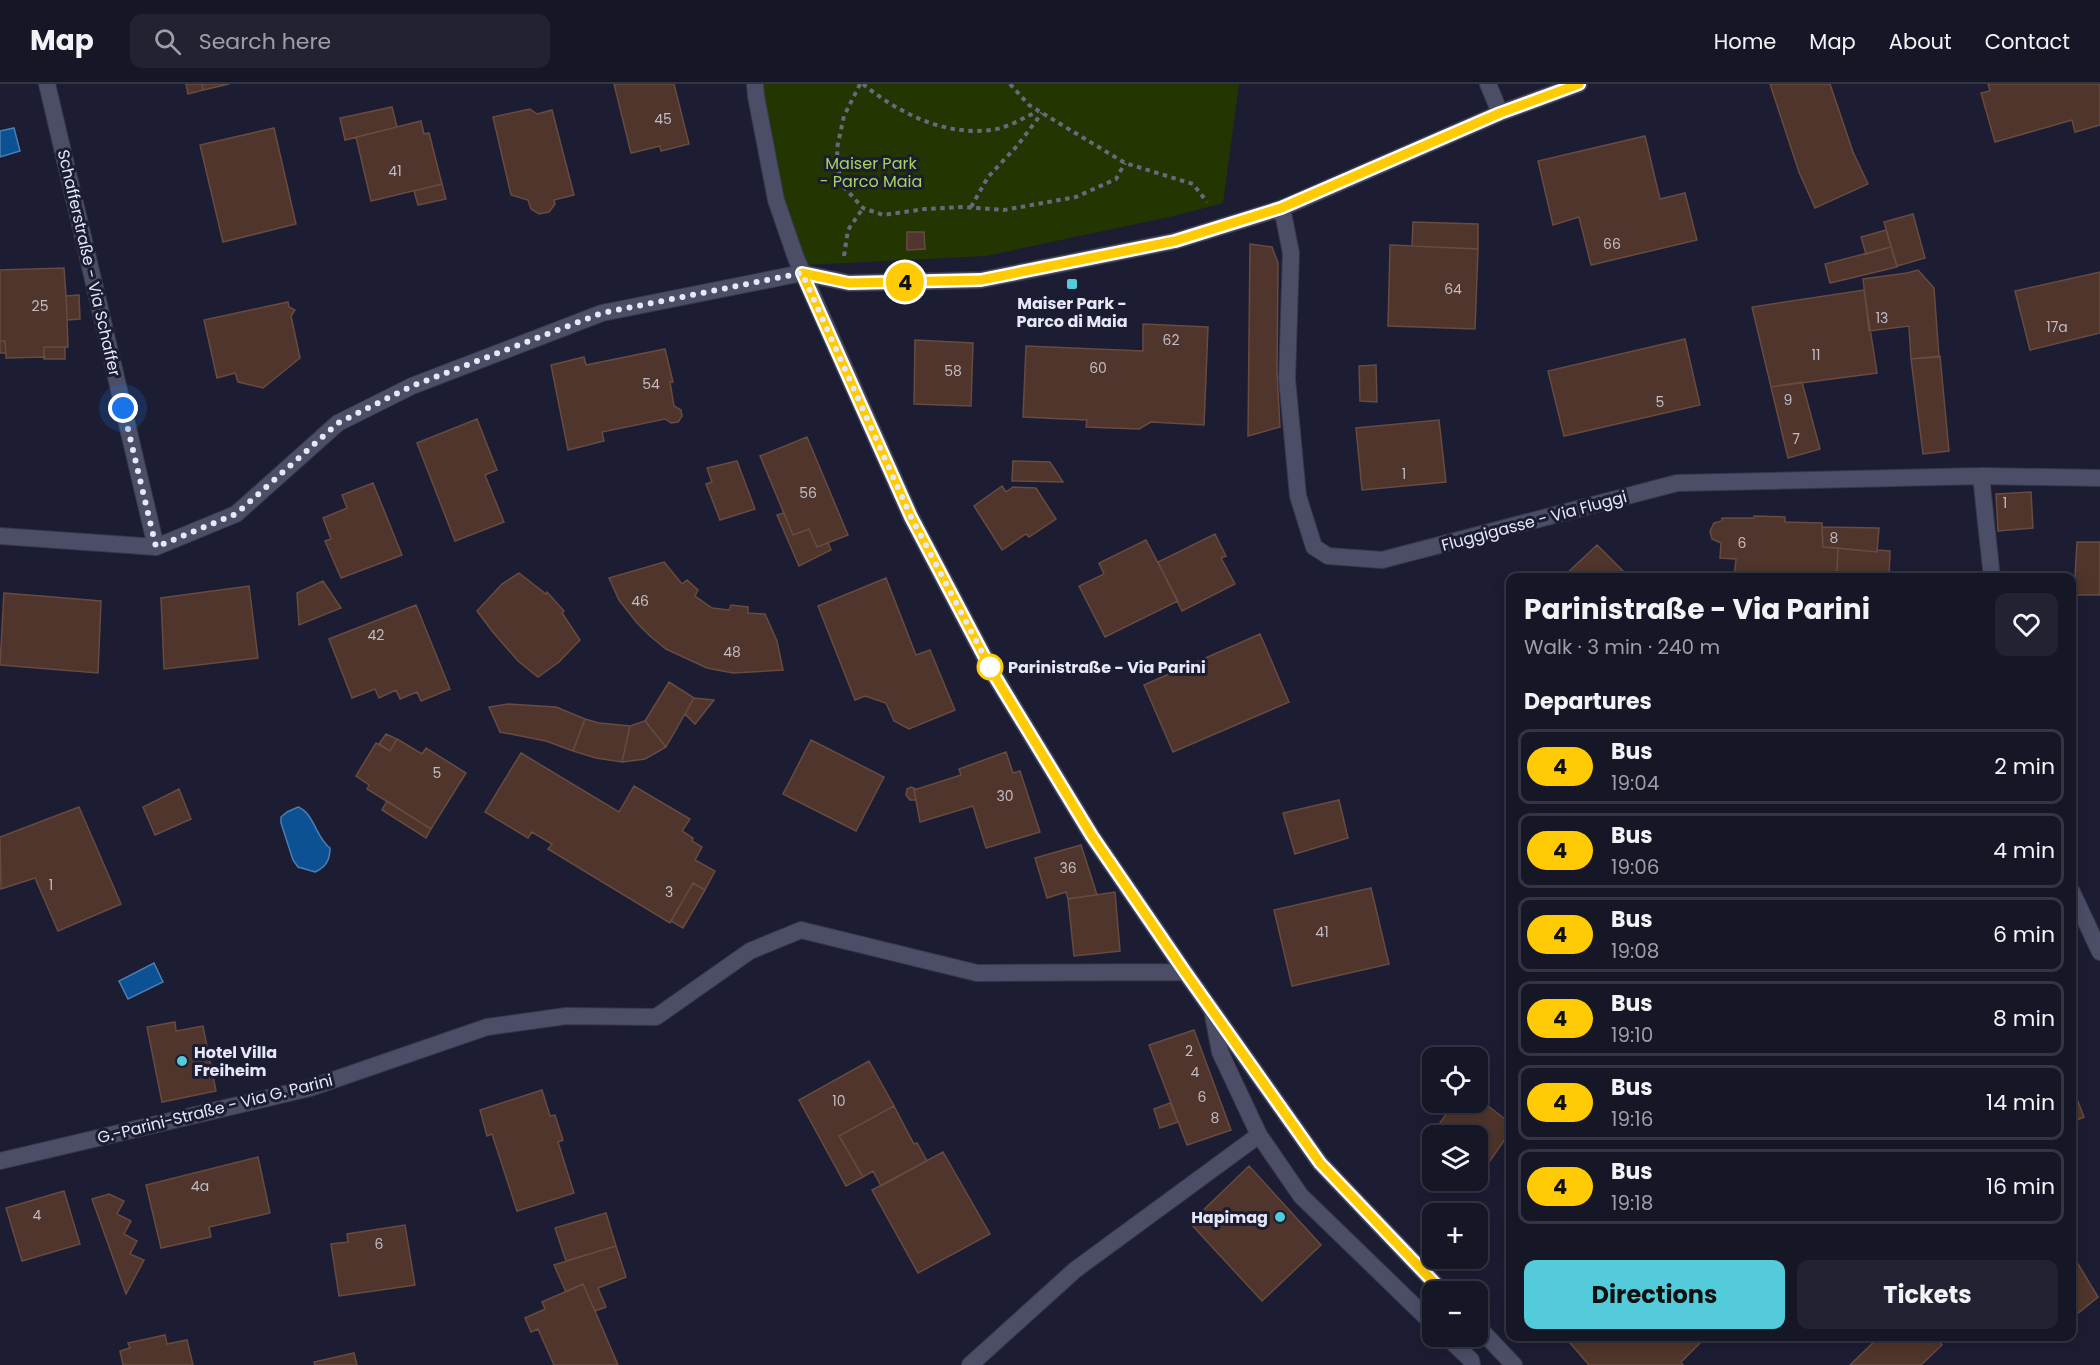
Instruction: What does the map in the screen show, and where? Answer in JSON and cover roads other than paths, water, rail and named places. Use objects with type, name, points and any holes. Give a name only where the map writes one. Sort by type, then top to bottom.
[{"type":"street","name":"Schafferstraße - Via Schaffer","points":[[47,84],[156,547]]},
{"type":"street","points":[[755,84],[776,200],[802,273],[911,517],[993,673],[1092,836],[1320,1163],[1433,1281]]},
{"type":"street","points":[[1488,84],[1500,113]]},
{"type":"street","points":[[0,536],[156,547],[236,514],[338,423],[412,386],[602,313],[802,273],[849,283],[981,280],[1175,241],[1281,208],[1500,113],[1579,84]]},
{"type":"street","name":"Fluggigasse - Via Fluggi","points":[[1281,208],[1291,253],[1287,379],[1298,496],[1314,547],[1328,556],[1382,560],[1677,483],[1981,476],[2100,478]]},
{"type":"street","points":[[1981,476],[1991,573]]},
{"type":"street","points":[[2076,901],[2100,952]]},
{"type":"street","name":"G.-Parini-Straße - Via G. Parini","points":[[0,1161],[310,1088],[487,1027],[566,1016],[656,1017],[750,951],[801,930],[977,973],[1185,972]]},
{"type":"street","points":[[1211,1009],[1220,1052],[1259,1135],[1301,1196],[1422,1313]]},
{"type":"street","points":[[970,1365],[1075,1270],[1259,1135]]},
{"type":"street","points":[[1488,1338],[1514,1365]]},
{"type":"street","points":[[1457,1347],[1471,1360],[1472,1365]]},
{"type":"water","points":[[14,128],[20,151],[0,157],[0,131]]},
{"type":"water","points":[[298,807],[308,815],[325,844],[330,848],[327,863],[315,872],[298,867],[293,860],[281,823],[281,817]]},
{"type":"water","points":[[154,963],[163,982],[128,999],[119,981]]},
{"type":"place","name":"Maiser Park - Parco di Maia","points":[[1072,284]]},
{"type":"place","name":"Parinistraße - Via Parini","points":[[990,667]]},
{"type":"place","name":"Hotel Villa Freiheim","points":[[182,1061]]},
{"type":"place","name":"Hapimag","points":[[1280,1217]]},
{"type":"park label","name":"Maiser Park - Parco Maia","points":[[871,172]]}]
